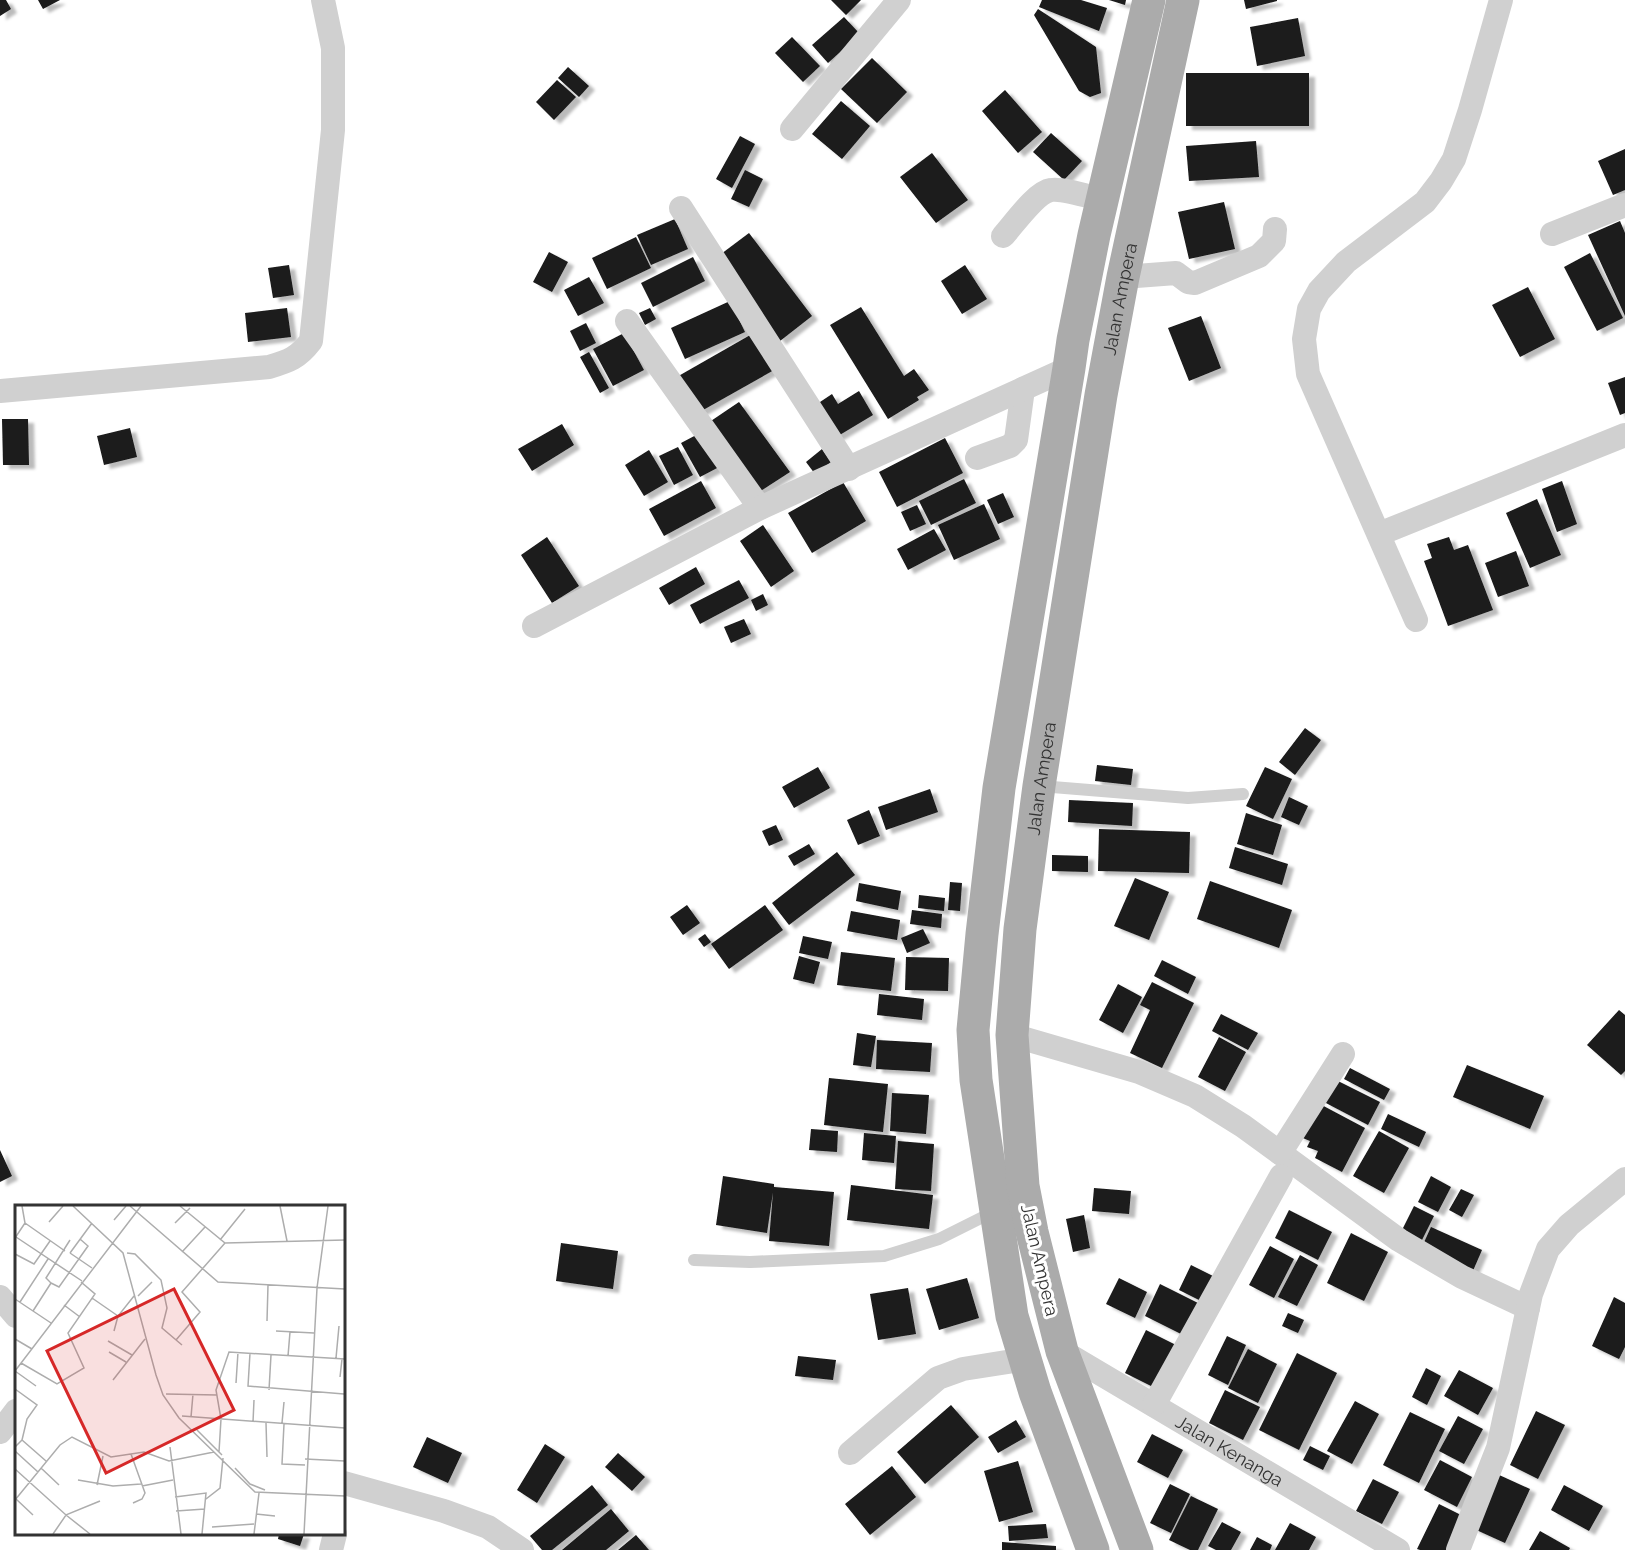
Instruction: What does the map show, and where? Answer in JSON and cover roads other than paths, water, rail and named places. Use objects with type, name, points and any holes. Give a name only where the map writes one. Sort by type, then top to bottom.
[{"type":"main road","name":"Jalan Ampera","points":[[1093,1550],[1035,1392],[1012,1316],[976,1080],[973,1030],[999,788],[1073,340],[1149,0]]},
{"type":"main road","name":"Jalan Ampera","points":[[1137,1550],[1062,1351],[1032,1232],[1023,1186],[1012,1035],[1020,929],[1039,786],[1099,407],[1123,277],[1183,0]]},
{"type":"main road","points":[[1115,150],[1148,159]]},
{"type":"street","points":[[0,391],[268,367],[289,361],[302,353],[311,341],[333,130],[333,48],[323,0]]},
{"type":"street","points":[[792,129],[899,0]]},
{"type":"street","points":[[1416,620],[1308,374],[1304,339],[1309,309],[1319,291],[1346,262],[1425,202],[1441,182],[1454,159],[1501,0]]},
{"type":"street","points":[[1003,236],[1040,195],[1048,190],[1057,189],[1103,200]]},
{"type":"street","points":[[1552,234],[1625,205]]},
{"type":"street","points":[[681,208],[849,469]]},
{"type":"street","points":[[1123,277],[1176,273],[1188,282],[1195,283],[1259,256],[1274,241],[1275,230]]},
{"type":"street","points":[[627,321],[760,508]]},
{"type":"street","points":[[534,626],[760,508],[1070,368]]},
{"type":"street","points":[[977,458],[1010,446],[1016,440],[1023,389]]},
{"type":"street","points":[[1379,534],[1625,435]]},
{"type":"street","points":[[1012,1035],[1139,1072],[1195,1096],[1244,1126],[1280,1165],[1462,1277],[1528,1308]]},
{"type":"street","points":[[1154,1406],[1280,1165],[1343,1054]]},
{"type":"street","points":[[1458,1550],[1497,1448],[1531,1294],[1548,1250],[1569,1225],[1625,1179]]},
{"type":"street","points":[[0,1297],[15,1315]]},
{"type":"street","name":"Jalan Kenanga","points":[[1062,1351],[1398,1550]]},
{"type":"street","points":[[850,1453],[938,1378],[963,1369],[1026,1359]]},
{"type":"street","points":[[0,1432],[15,1412]]},
{"type":"street","points":[[345,1487],[444,1511],[488,1527],[522,1550]]},
{"type":"street","points":[[331,1550],[335,1535]]},
{"type":"lane","points":[[1039,786],[1188,798],[1243,794]]},
{"type":"lane","points":[[694,1260],[750,1262],[884,1256],[939,1239],[996,1211]]}]
